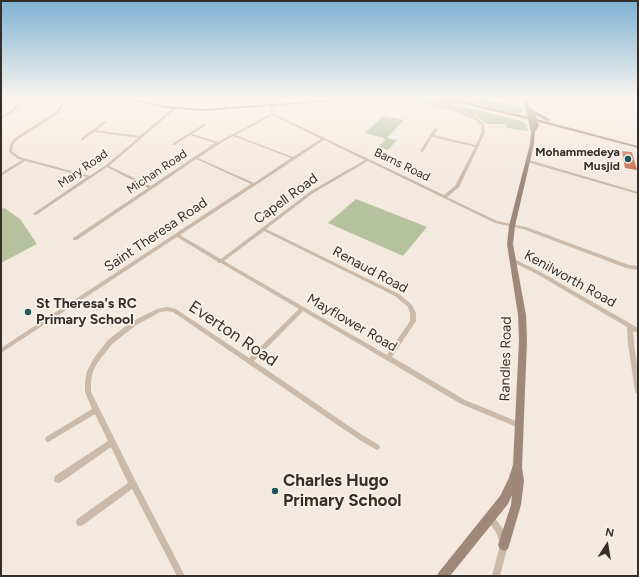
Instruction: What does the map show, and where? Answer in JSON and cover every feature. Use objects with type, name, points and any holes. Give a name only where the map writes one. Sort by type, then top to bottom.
[{"type":"street","points":[[37,126],[16,140],[11,145],[11,152],[24,160],[90,177]]},
{"type":"street","points":[[82,139],[100,126]]},
{"type":"street","name":"Mary Road","points":[[35,214],[107,166],[154,126]]},
{"type":"street","points":[[174,144],[202,126]]},
{"type":"street","name":"Michan Road","points":[[75,239],[218,142],[250,126]]},
{"type":"street","name":"Barns Road","points":[[298,126],[496,222],[529,230],[628,267],[638,268]]},
{"type":"street","points":[[444,197],[457,187],[483,133],[484,126]]},
{"type":"street","name":"Randles Road","points":[[443,576],[509,491],[518,465],[523,340],[522,322],[510,244],[512,226],[532,145],[534,126]]},
{"type":"street","points":[[534,130],[551,126],[575,130]]},
{"type":"street","points":[[560,126],[638,147]]},
{"type":"street","points":[[422,151],[436,129]]},
{"type":"street","points":[[94,131],[141,137]]},
{"type":"street","points":[[189,134],[218,142]]},
{"type":"street","points":[[232,135],[293,158]]},
{"type":"street","points":[[432,136],[477,146]]},
{"type":"street","name":"Saint Theresa Road","points":[[1,351],[324,138]]},
{"type":"street","points":[[196,158],[254,184]]},
{"type":"street","points":[[1,175],[24,160]]},
{"type":"street","name":"Capell Road","points":[[220,262],[312,192],[368,160]]},
{"type":"street","points":[[528,161],[638,194]]},
{"type":"street","points":[[107,166],[151,188]]},
{"type":"street","name":"Renaud Road","points":[[263,229],[397,295],[410,306],[413,314],[413,321],[388,358]]},
{"type":"street","name":"Mayflower Road","points":[[176,235],[220,262],[463,402],[519,425]]},
{"type":"street","name":"Kenilworth Road","points":[[512,260],[537,272],[638,331]]},
{"type":"street","name":"Everton Road","points":[[182,576],[133,484],[88,392],[90,371],[96,360],[102,351],[121,332],[159,310],[167,309],[181,314],[360,438],[377,447]]},
{"type":"street","points":[[250,361],[302,309]]},
{"type":"street","points":[[630,326],[630,344],[638,391]]},
{"type":"street","points":[[48,439],[96,410]]},
{"type":"street","points":[[58,479],[112,442]]},
{"type":"street","points":[[496,576],[518,495],[518,465]]},
{"type":"street","points":[[80,522],[133,484]]},
{"type":"street","points":[[488,517],[500,532],[504,545]]},
{"type":"green space","points":[[372,126],[398,126],[387,138],[397,140],[388,150],[378,147],[386,139],[365,133]]},
{"type":"green space","points":[[506,126],[527,126],[528,131],[507,128]]},
{"type":"green space","points":[[356,199],[427,227],[403,256],[328,223]]},
{"type":"green space","points":[[4,208],[20,219],[37,244],[1,263],[1,209]]},
{"type":"building","name":"Mohammedeya Musjid","points":[[622,151],[632,152],[637,170],[625,168]]},
{"type":"place","name":"Mohammedeya Musjid","points":[[628,159]]},
{"type":"place","name":"St Theresa's RC Primary School","points":[[28,312]]},
{"type":"place","name":"Charles Hugo Primary School","points":[[275,491]]}]
